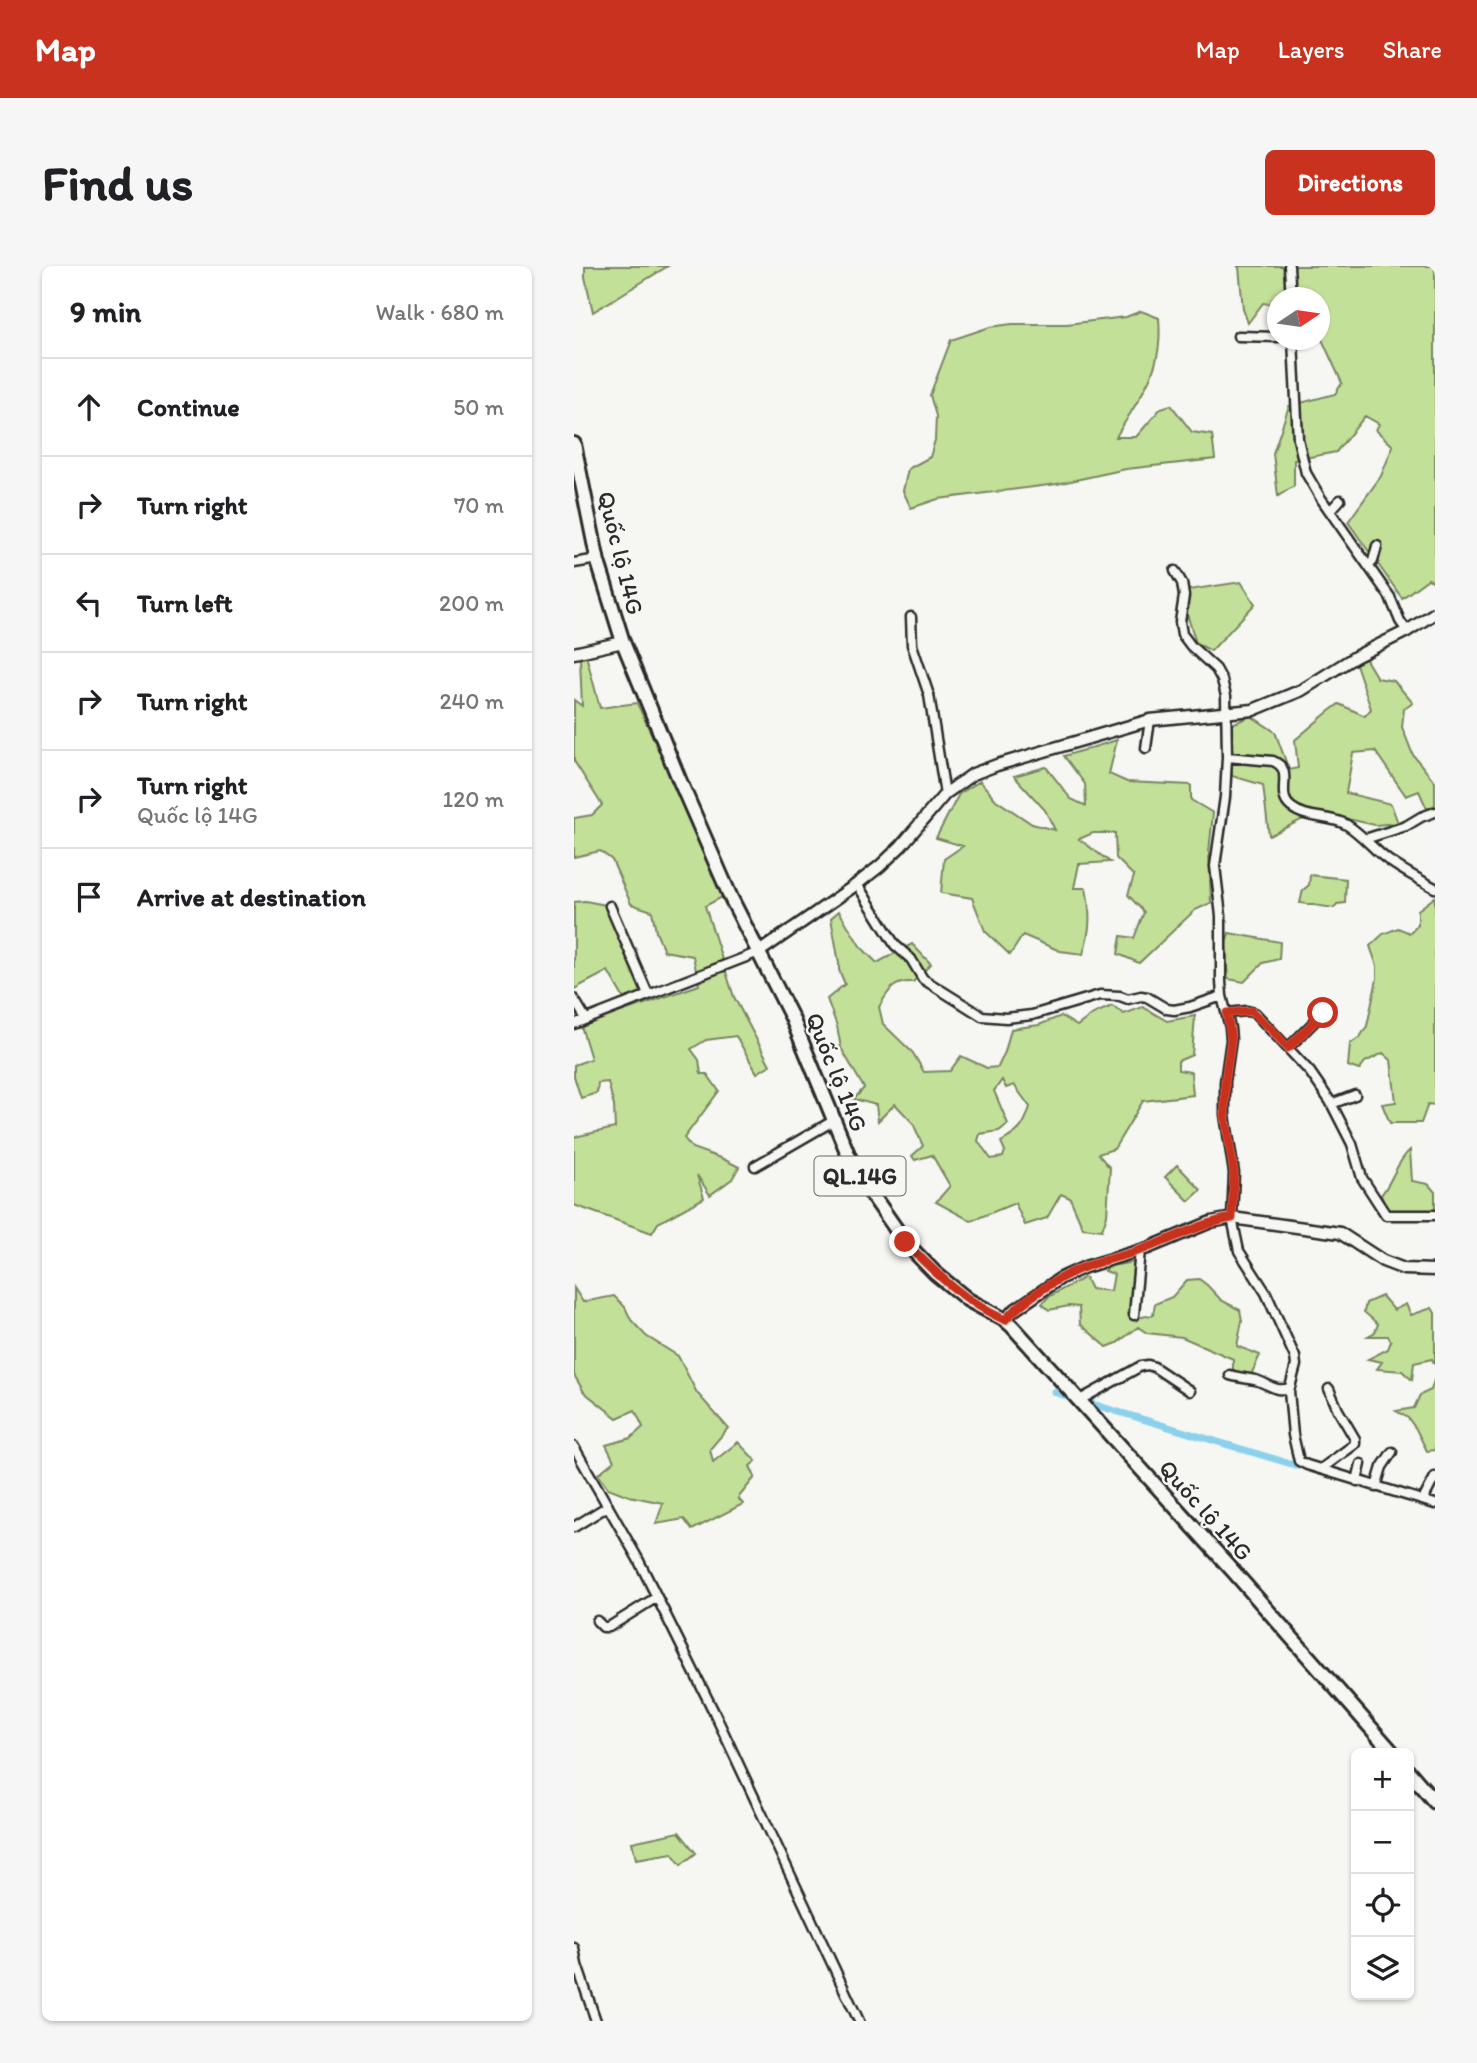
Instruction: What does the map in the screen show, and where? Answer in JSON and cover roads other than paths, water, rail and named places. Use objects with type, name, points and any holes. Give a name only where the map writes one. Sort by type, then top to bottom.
[{"type":"main road","name":"Quốc lộ 14G","points":[[574,444],[598,559],[623,642],[731,898],[792,1018],[833,1121],[862,1179],[905,1242],[935,1273],[968,1300],[1005,1320],[1234,1572],[1388,1748]]},
{"type":"main road","points":[[1414,1778],[1435,1802]]},
{"type":"street","points":[[1289,266],[1290,287]]},
{"type":"street","points":[[1238,337],[1267,337]]},
{"type":"street","points":[[1294,350],[1298,439],[1306,473],[1391,597],[1407,631]]},
{"type":"street","points":[[1330,510],[1340,500]]},
{"type":"street","points":[[1369,566],[1377,546]]},
{"type":"street","points":[[574,563],[598,559]]},
{"type":"street","points":[[1175,571],[1182,583],[1184,596],[1180,622],[1182,634],[1191,646],[1216,668],[1222,680],[1226,712],[1225,797],[1215,866],[1221,916],[1222,996],[1231,1040],[1225,1082],[1225,1115],[1234,1173],[1232,1218],[1239,1251],[1266,1293],[1295,1357],[1296,1365],[1290,1388],[1293,1435],[1299,1461],[1376,1487],[1435,1503]]},
{"type":"street","points":[[574,1024],[759,952],[857,884],[901,846],[945,794],[973,774],[1150,720],[1253,710],[1302,690],[1435,613]]},
{"type":"street","points":[[911,617],[912,645],[929,695],[945,794]]},
{"type":"street","points":[[574,653],[623,642]]},
{"type":"street","points":[[1146,748],[1150,720]]},
{"type":"street","points":[[1227,757],[1278,763],[1284,772],[1284,798],[1291,808],[1345,824],[1388,860],[1435,888]]},
{"type":"street","points":[[1365,839],[1397,830],[1435,812]]},
{"type":"street","points":[[857,884],[895,945],[911,959],[923,979],[982,1016],[1006,1018],[1032,1015],[1100,995],[1128,999],[1147,997],[1167,1009],[1174,1010],[1222,996]]},
{"type":"street","points":[[610,906],[648,994]]},
{"type":"street","points":[[574,999],[586,1019]]},
{"type":"street","points":[[1227,1013],[1251,1011],[1310,1072],[1348,1132],[1362,1178],[1386,1214],[1435,1215]]},
{"type":"street","points":[[1288,1048],[1323,1013],[1329,1015]]},
{"type":"street","points":[[1330,1101],[1334,1103],[1355,1095]]},
{"type":"street","points":[[755,1166],[833,1121]]},
{"type":"street","points":[[1005,1320],[1013,1311],[1061,1278],[1085,1267],[1140,1250],[1211,1222],[1232,1218],[1340,1233],[1384,1261],[1404,1269],[1435,1270]]},
{"type":"street","points":[[1134,1315],[1140,1250]]},
{"type":"street","points":[[1080,1400],[1141,1366],[1148,1365],[1190,1391]]},
{"type":"street","points":[[1230,1375],[1278,1390],[1290,1388]]},
{"type":"street","points":[[1321,1469],[1355,1444],[1355,1439],[1329,1389]]},
{"type":"street","points":[[574,1447],[657,1597],[859,2021]]},
{"type":"street","points":[[1376,1487],[1382,1467],[1392,1452]]},
{"type":"street","points":[[1357,1481],[1360,1464]]},
{"type":"street","points":[[1423,1500],[1435,1477]]},
{"type":"street","points":[[574,1527],[608,1506]]},
{"type":"street","points":[[597,1621],[603,1627],[612,1626],[657,1597]]},
{"type":"street","points":[[574,1948],[596,2021]]},
{"type":"waterway","points":[[1054,1392],[1069,1397]]},
{"type":"waterway","points":[[1089,1403],[1298,1466]]}]
